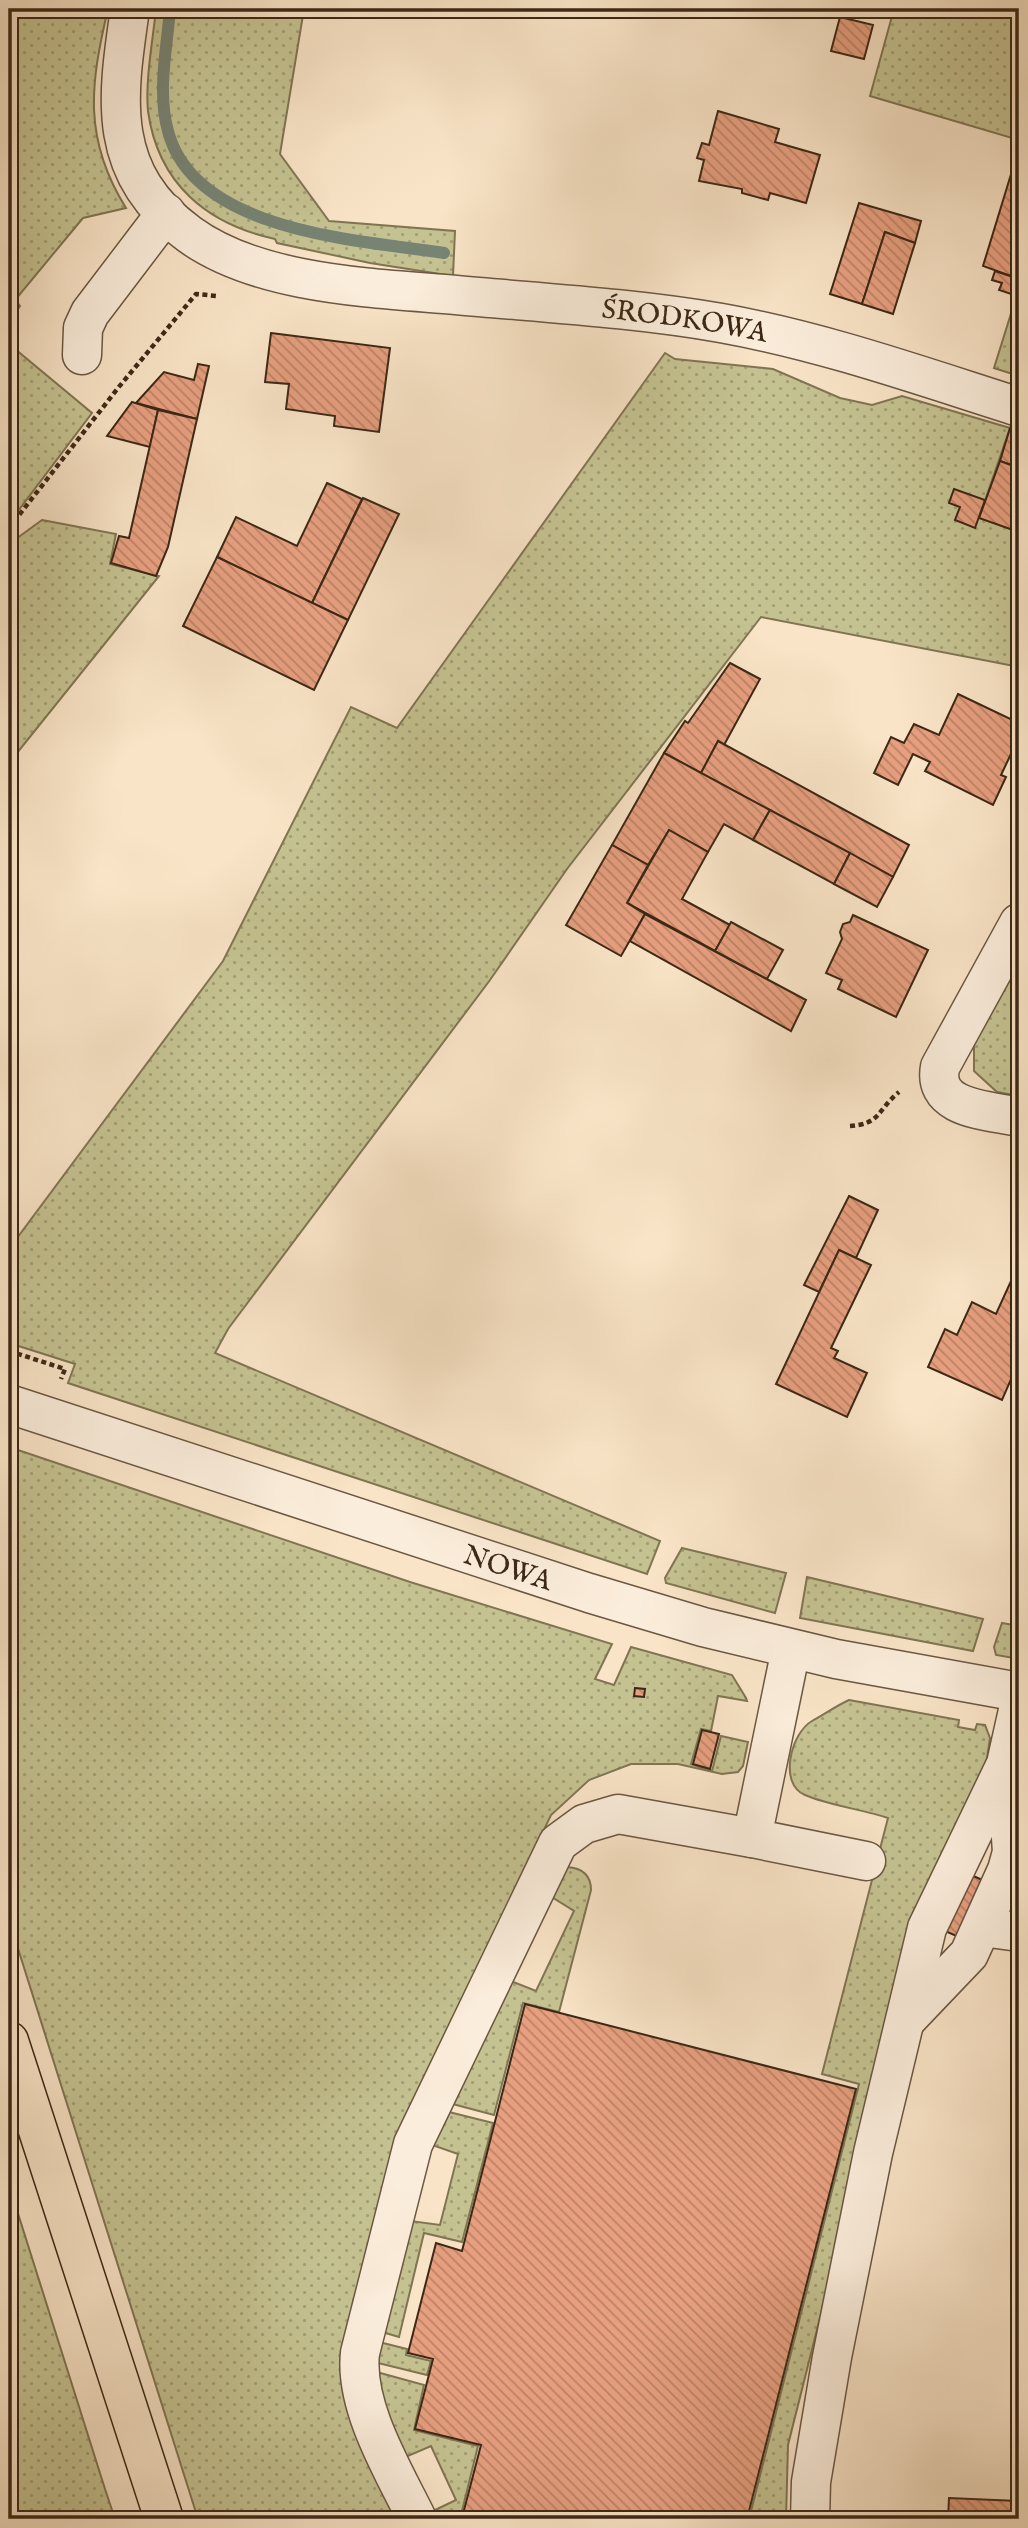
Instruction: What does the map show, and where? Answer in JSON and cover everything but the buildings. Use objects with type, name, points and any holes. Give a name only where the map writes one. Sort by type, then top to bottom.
[{"type":"highway","points":[[9,2041],[164,2519]]},
{"type":"highway","points":[[136,2438],[155,2519]]},
{"type":"street","name":"ŚRODKOWA","points":[[130,9],[118,105],[122,139],[135,171],[166,213],[188,233],[221,253],[264,268],[340,284],[720,323],[831,349],[1019,407]]},
{"type":"street","points":[[82,355],[83,328],[90,313],[166,213]]},
{"type":"street","points":[[1019,923],[940,1067],[938,1078],[941,1091],[950,1100],[1019,1117]]},
{"type":"street","name":"NOWA","points":[[9,1404],[639,1609],[791,1649],[1019,1692]]},
{"type":"street","points":[[752,1838],[791,1649]]},
{"type":"street","points":[[810,2519],[811,2482],[832,2357],[873,2153],[928,1928],[1006,1763],[1019,1706]]},
{"type":"street","points":[[905,2020],[969,1954],[1012,1852],[1006,1763]]},
{"type":"street","points":[[417,2519],[366,2405],[360,2384],[360,2353],[413,2144],[558,1843],[584,1824],[618,1814],[866,1861]]},
{"type":"street","points":[[982,1927],[1019,1932]]},
{"type":"path","points":[[9,528],[118,388],[196,294],[230,298]]},
{"type":"path","points":[[850,1126],[867,1125],[874,1120],[885,1103],[899,1092]]},
{"type":"path","points":[[9,1351],[65,1369],[59,1387]]},
{"type":"shaded area","points":[[9,9],[108,9],[97,62],[94,111],[103,158],[112,183],[126,208],[83,218],[15,300],[20,306],[9,321]]},
{"type":"shaded area","points":[[156,9],[304,9],[280,154],[329,221],[455,231],[453,276],[370,263],[277,243],[275,239],[228,223],[190,197],[162,160],[148,111],[148,73]]},
{"type":"shaded area","points":[[894,9],[1019,9],[1019,140],[870,96]]},
{"type":"shaded area","points":[[1019,288],[1019,376],[994,368]]},
{"type":"shaded area","points":[[9,344],[92,413],[9,523]]},
{"type":"shaded area","points":[[665,353],[675,359],[773,369],[840,398],[872,405],[902,396],[1010,428],[979,518],[1019,532],[1019,667],[761,617],[567,869],[490,980],[228,1329],[215,1353],[660,1541],[647,1574],[68,1383],[75,1364],[9,1343],[9,1231],[17,1238],[223,961],[351,707],[397,728]]},
{"type":"shaded area","points":[[42,520],[116,534],[110,564],[159,576],[9,763],[9,544]]},
{"type":"shaded area","points":[[1019,958],[1019,1096],[997,1092],[974,1071],[974,1040]]},
{"type":"shaded area","points":[[9,1447],[410,1582],[612,1644],[595,1679],[614,1685],[631,1647],[732,1675],[746,1698],[747,1701],[718,1696],[711,1731],[701,1729],[691,1764],[712,1771],[721,1736],[748,1742],[743,1766],[738,1772],[722,1774],[678,1764],[631,1764],[589,1780],[551,1815],[404,2122],[346,2349],[397,2519],[198,2519],[9,1920]]},
{"type":"shaded area","points":[[682,1548],[786,1573],[775,1613],[666,1583],[665,1578]]},
{"type":"shaded area","points":[[807,1577],[983,1619],[973,1651],[800,1618]]},
{"type":"shaded area","points":[[1002,1623],[1019,1626],[1019,1659],[996,1655],[994,1647]]},
{"type":"shaded area","points":[[849,1700],[959,1720],[958,1727],[975,1730],[977,1724],[985,1725],[990,1738],[985,1772],[912,1952],[788,2445],[786,2519],[749,2519],[859,2084],[822,2074],[888,1818],[805,1795],[797,1789],[790,1770],[793,1747],[805,1727]]},
{"type":"shaded area","points":[[567,1867],[585,1873],[591,1890],[559,2012],[523,2003],[494,2115],[449,2103],[511,1981],[536,1991],[574,1911],[550,1896]]},
{"type":"shaded area","points":[[445,2111],[493,2123],[462,2242],[424,2233],[399,2337],[382,2332],[411,2221],[440,2225],[458,2154],[432,2145]]},
{"type":"shaded area","points":[[9,2185],[105,2489],[115,2519],[9,2519]]},
{"type":"shaded area","points":[[379,2342],[407,2349],[406,2355],[431,2361],[427,2375],[374,2362]]},
{"type":"shaded area","points":[[373,2371],[424,2385],[414,2430],[478,2446],[461,2515],[476,2519],[433,2519],[433,2511],[456,2500],[431,2446],[408,2456],[402,2453]]},
{"type":"waterway","points":[[170,9],[163,86],[168,131],[184,165],[210,191],[244,211],[284,225],[369,243],[444,253]]}]
